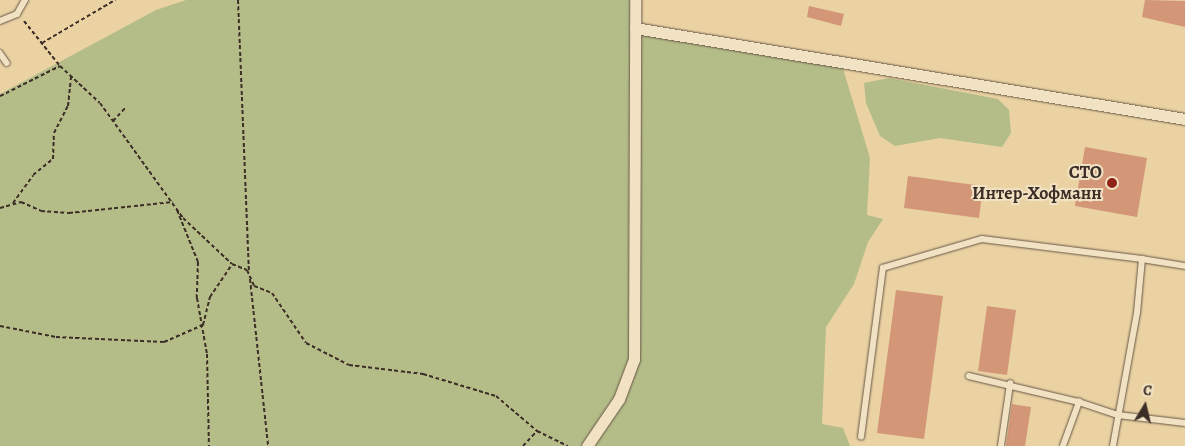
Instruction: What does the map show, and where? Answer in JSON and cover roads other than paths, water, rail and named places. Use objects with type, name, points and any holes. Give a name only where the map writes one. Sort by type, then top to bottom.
[{"type":"street","points":[[587,446],[619,400],[634,358],[635,0]]},
{"type":"street","points":[[635,28],[1185,119]]},
{"type":"lane","points":[[0,21],[16,14],[25,0]]},
{"type":"lane","points":[[0,54],[7,63]]},
{"type":"lane","points":[[861,437],[883,268],[982,239],[1185,266]]},
{"type":"lane","points":[[1112,446],[1142,260]]},
{"type":"lane","points":[[969,376],[1010,384],[1079,402],[1118,415],[1185,423]]},
{"type":"lane","points":[[1001,446],[1010,384]]},
{"type":"lane","points":[[1063,446],[1079,402]]},
{"type":"place","name":"СТО Интер-Хофманн","points":[[1112,183]]}]
